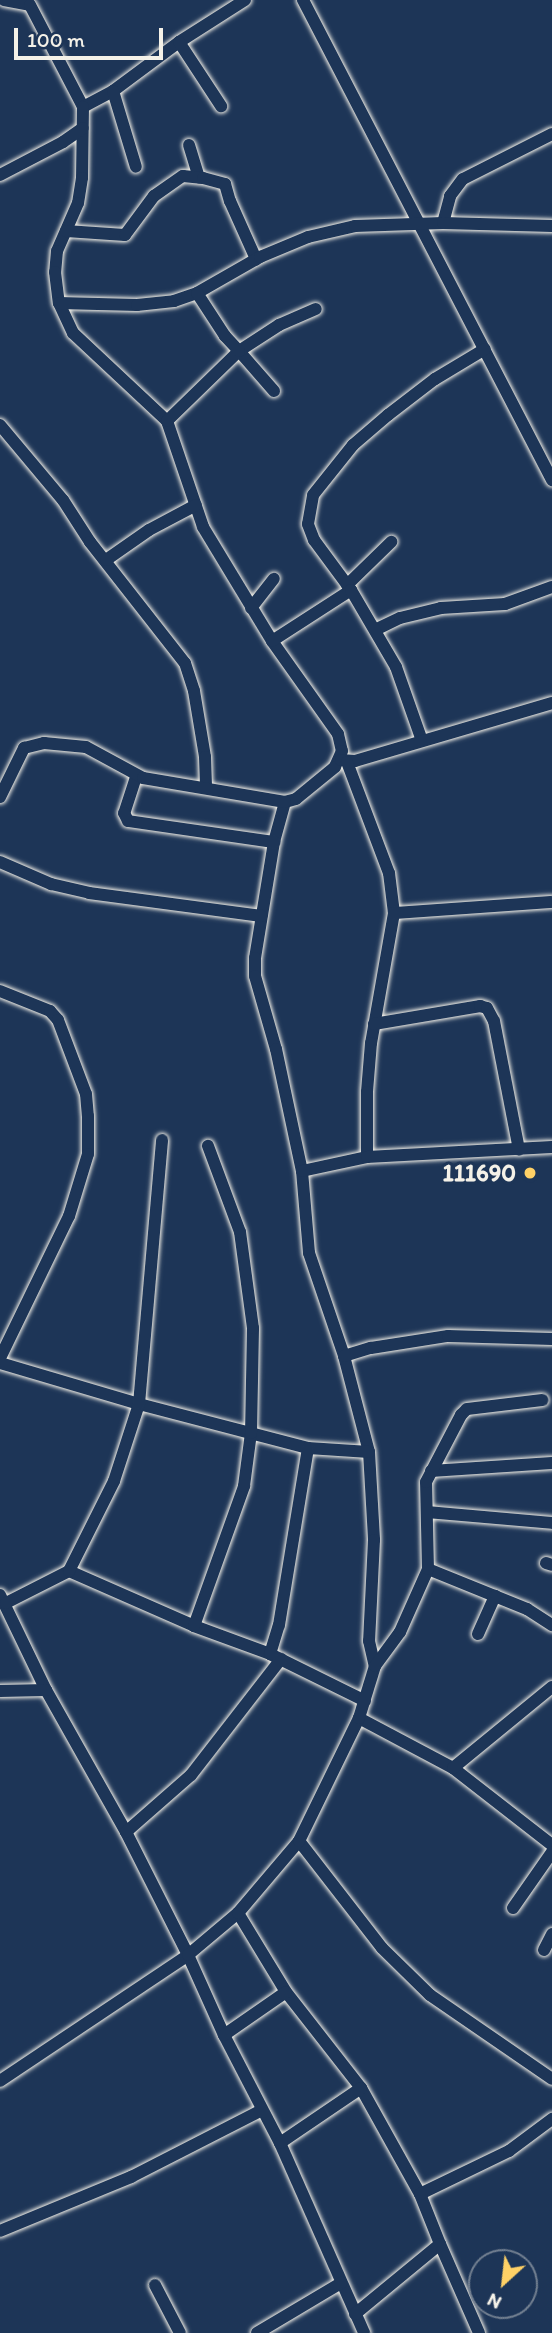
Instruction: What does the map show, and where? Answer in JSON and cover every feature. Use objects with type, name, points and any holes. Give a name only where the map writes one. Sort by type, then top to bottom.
[{"type":"street","points":[[4,0],[28,3],[83,107],[78,203],[56,261],[59,303],[73,333],[167,421],[203,527],[272,641],[338,734],[343,761],[389,873],[394,913],[374,1024],[367,1092],[368,1157]]},
{"type":"street","points":[[83,107],[113,91],[245,0]]},
{"type":"street","points":[[303,0],[552,480]]},
{"type":"street","points":[[179,43],[221,106]]},
{"type":"street","points":[[113,91],[136,167]]},
{"type":"street","points":[[0,175],[63,142],[83,128]]},
{"type":"street","points":[[443,223],[450,196],[463,178],[552,134]]},
{"type":"street","points":[[189,145],[199,178]]},
{"type":"street","points":[[66,231],[125,235],[154,196],[183,176],[199,178],[225,184],[256,259]]},
{"type":"street","points":[[59,303],[137,305],[174,301],[197,293],[256,259],[308,237],[355,226],[443,223],[552,226]]},
{"type":"street","points":[[197,293],[225,336],[274,391]]},
{"type":"street","points":[[167,421],[239,351],[279,325],[316,309]]},
{"type":"street","points":[[422,741],[396,667],[377,629],[314,541],[308,524],[313,495],[332,468],[380,422],[435,379],[485,349]]},
{"type":"street","points":[[0,425],[63,500],[185,663],[194,691],[205,757],[206,787]]},
{"type":"street","points":[[106,560],[149,530],[196,505]]},
{"type":"street","points":[[272,641],[349,588],[391,542]]},
{"type":"street","points":[[251,608],[274,579]]},
{"type":"street","points":[[377,629],[400,618],[441,608],[505,604],[552,587]]},
{"type":"street","points":[[0,797],[22,750],[30,744],[86,747],[135,776],[285,802],[296,799],[343,761],[552,703]]},
{"type":"street","points":[[135,776],[124,813],[128,821],[274,842]]},
{"type":"street","points":[[285,802],[274,842],[261,916],[255,976],[276,1049],[302,1171],[309,1252],[344,1356],[369,1452],[374,1540],[369,1641],[375,1666]]},
{"type":"street","points":[[0,862],[51,884],[89,892],[261,916]]},
{"type":"street","points":[[394,913],[552,902]]},
{"type":"street","points":[[0,990],[50,1011],[58,1020],[86,1094],[88,1154],[69,1216],[0,1358]]},
{"type":"street","points":[[374,1024],[480,1006],[487,1009],[494,1021],[519,1150]]},
{"type":"street","points":[[162,1140],[139,1404],[114,1481],[69,1571],[3,1599],[46,1690],[126,1832],[188,1955],[224,2035],[279,2144],[364,2333]]},
{"type":"street","points":[[194,1626],[244,1486],[251,1433],[253,1328],[240,1232],[208,1146]]},
{"type":"street","points":[[302,1171],[368,1157],[552,1147]]},
{"type":"street","points":[[344,1356],[448,1336],[552,1339]]},
{"type":"street","points":[[0,1363],[139,1404],[308,1448],[369,1452]]},
{"type":"street","points":[[0,2081],[188,1955],[238,1913],[299,1841],[359,1718],[375,1666],[400,1632],[428,1569],[426,1482],[463,1412],[542,1400]]},
{"type":"street","points":[[126,1832],[191,1775],[276,1656],[308,1448]]},
{"type":"street","points":[[431,1471],[552,1463]]},
{"type":"street","points":[[427,1512],[552,1522]]},
{"type":"street","points":[[428,1569],[527,1609],[552,1625]]},
{"type":"street","points":[[69,1571],[194,1626],[276,1656],[365,1701]]},
{"type":"street","points":[[478,1634],[495,1596]]},
{"type":"street","points":[[453,1768],[552,1688]]},
{"type":"street","points":[[0,1691],[46,1690]]},
{"type":"street","points":[[359,1718],[453,1768],[552,1845]]},
{"type":"street","points":[[299,1841],[382,1948],[430,1996],[552,2079]]},
{"type":"street","points":[[513,1908],[552,1852]]},
{"type":"street","points":[[238,1913],[286,1992],[361,2088],[420,2194],[479,2333]]},
{"type":"street","points":[[544,1950],[552,1934]]},
{"type":"street","points":[[224,2035],[286,1992]]},
{"type":"street","points":[[279,2144],[361,2088]]},
{"type":"street","points":[[0,2231],[131,2178],[262,2110]]},
{"type":"street","points":[[420,2194],[509,2151],[552,2119]]},
{"type":"street","points":[[355,2314],[440,2244]]},
{"type":"street","points":[[257,2333],[341,2283]]},
{"type":"street","points":[[155,2285],[180,2333]]},
{"type":"place","name":"111690","points":[[530,1173]]}]
